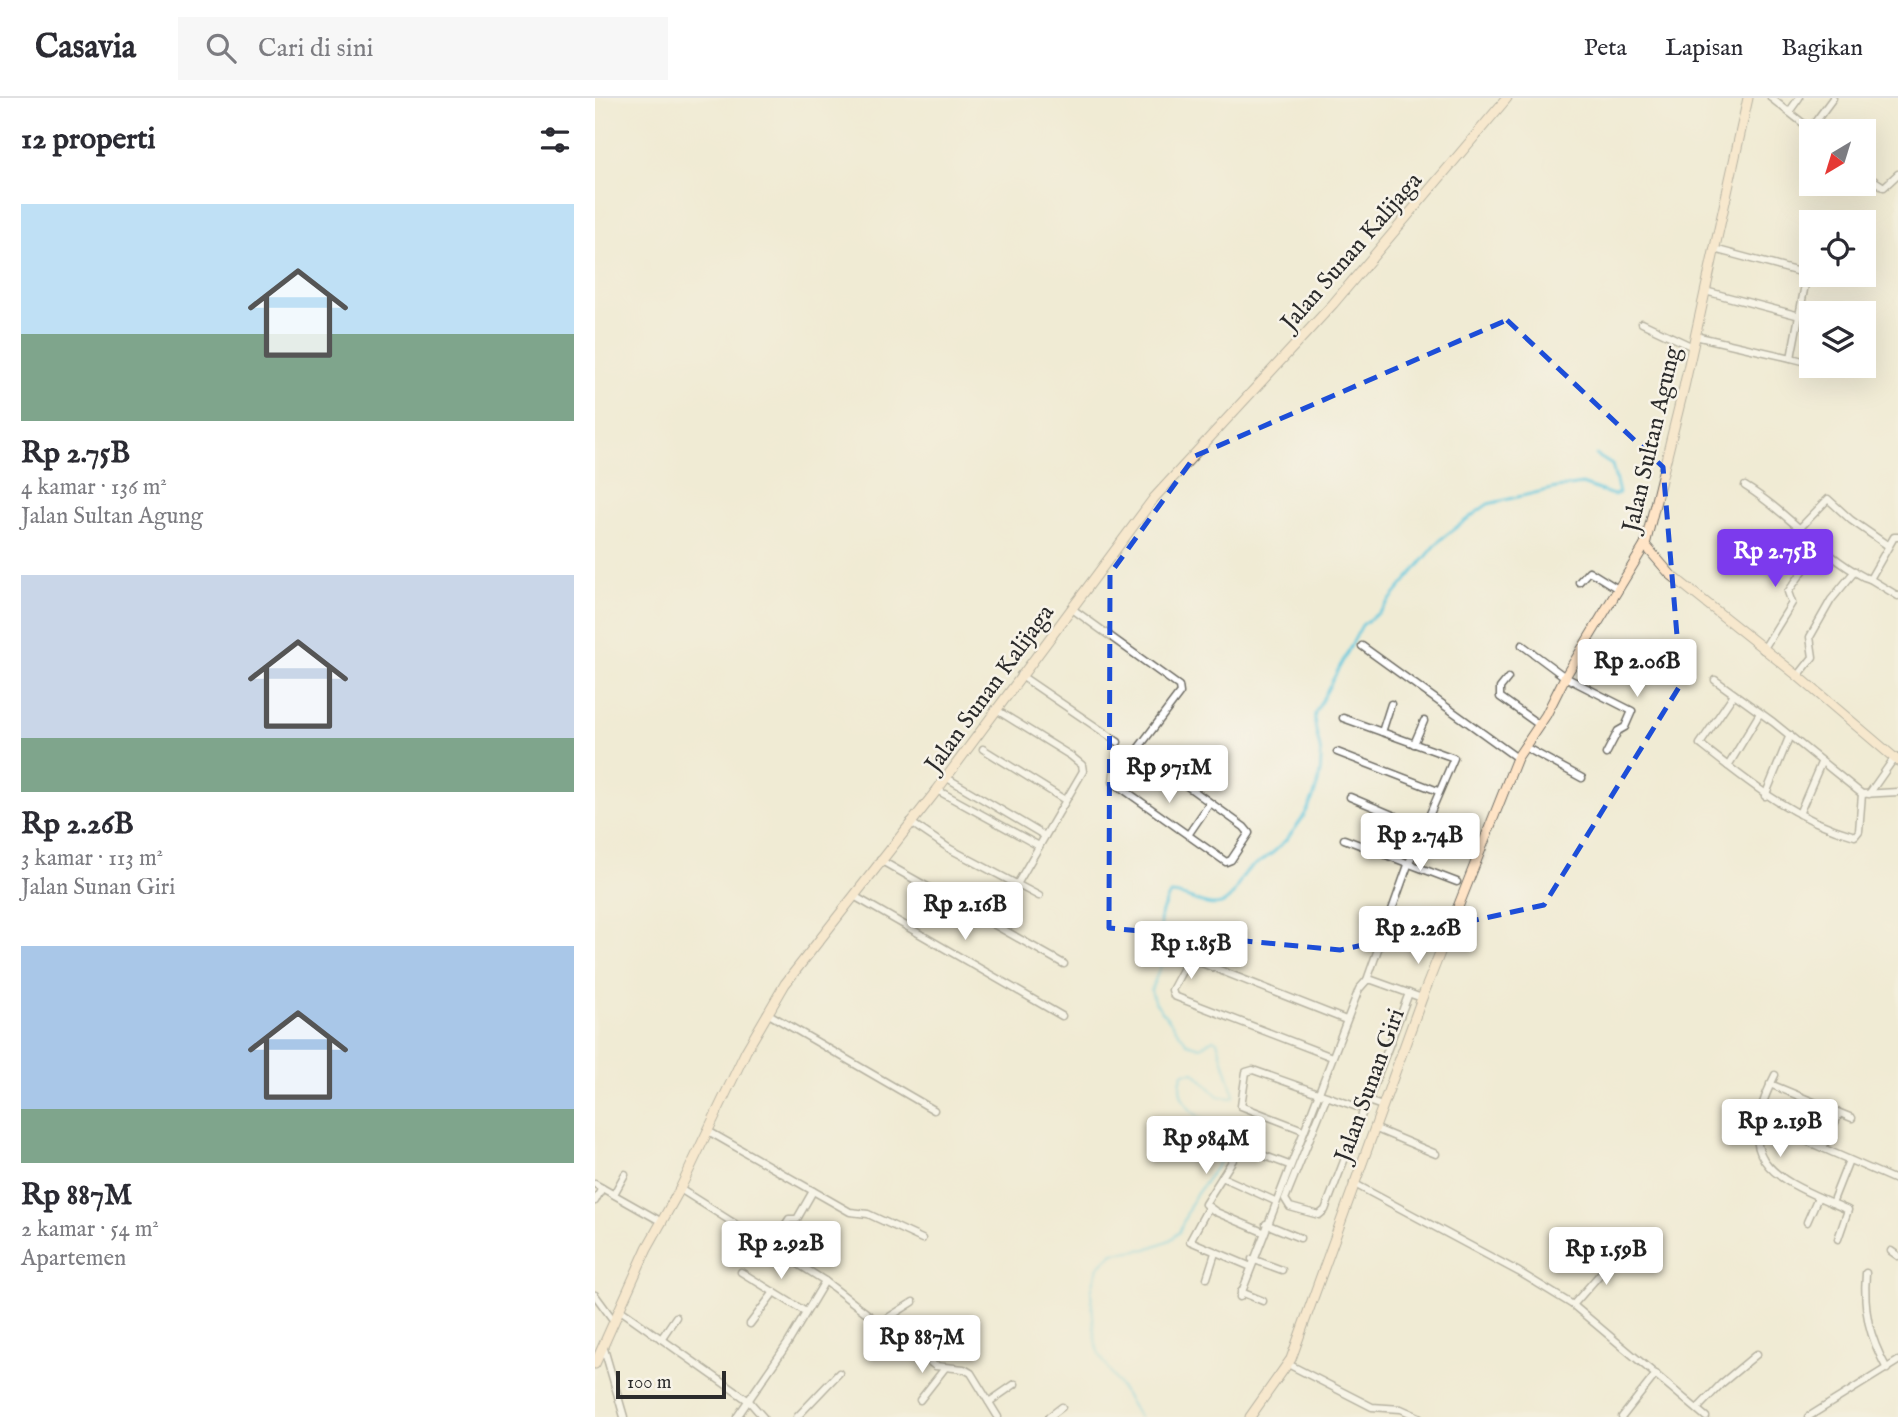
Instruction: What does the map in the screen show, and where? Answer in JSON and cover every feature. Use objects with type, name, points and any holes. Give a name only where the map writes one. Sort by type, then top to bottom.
[{"type":"street","name":"Jalan Sunan Kalijaga","points":[[595,1364],[661,1222],[767,1013],[785,984],[947,778],[1020,675],[1154,498],[1333,304],[1507,98]]},
{"type":"street","name":"Jalan Sultan Agung","points":[[1748,98],[1693,347],[1645,545],[1670,574],[1762,650],[1798,676],[1896,759]]},
{"type":"street","points":[[1771,98],[1799,120]]},
{"type":"street","points":[[1789,112],[1799,98]]},
{"type":"street","points":[[1819,119],[1833,98]]},
{"type":"street","points":[[1876,182],[1884,187],[1898,174]]},
{"type":"street","points":[[1714,248],[1805,272],[1808,277],[1803,301]]},
{"type":"street","points":[[1705,291],[1799,316]]},
{"type":"street","points":[[1791,358],[1799,321]]},
{"type":"street","points":[[1642,323],[1693,347]]},
{"type":"street","points":[[1695,335],[1799,360]]},
{"type":"street","points":[[1745,486],[1855,571],[1898,596]]},
{"type":"street","points":[[1801,527],[1828,499],[1887,545]]},
{"type":"street","points":[[1870,579],[1887,545],[1892,538],[1898,537]]},
{"type":"street","name":"Jalan Sunan Giri","points":[[1249,1417],[1288,1364],[1422,998],[1517,758],[1546,715],[1565,677],[1645,545]]},
{"type":"street","points":[[1762,650],[1792,603],[1788,592],[1821,546]]},
{"type":"street","points":[[1579,582],[1589,570],[1618,589]]},
{"type":"street","points":[[1798,676],[1813,657],[1810,637],[1831,600],[1855,571]]},
{"type":"street","points":[[1071,608],[1179,686],[1179,693],[1137,750],[1114,773],[1113,782],[1226,862],[1231,860],[1247,839],[1249,833],[1244,827],[1137,750]]},
{"type":"street","points":[[1522,645],[1565,677],[1632,711],[1607,754]]},
{"type":"street","points":[[1362,646],[1517,758]]},
{"type":"street","points":[[1020,675],[1118,742]]},
{"type":"street","points":[[1508,678],[1500,688],[1500,696],[1538,724]]},
{"type":"street","points":[[1715,680],[1865,794],[1898,792]]},
{"type":"street","points":[[1734,694],[1700,742],[1765,796],[1799,814],[1855,836],[1859,831],[1865,794],[1896,759]]},
{"type":"street","points":[[1382,732],[1391,704]]},
{"type":"street","points":[[995,709],[1082,765],[1083,771],[995,922]]},
{"type":"street","points":[[1728,766],[1760,713]]},
{"type":"street","points":[[1263,1301],[1241,1294],[1249,1266],[1346,1020],[1359,989],[1367,980],[1408,865],[1454,758],[1343,719]]},
{"type":"street","points":[[1414,744],[1424,721]]},
{"type":"street","points":[[1765,796],[1790,735]]},
{"type":"street","points":[[1525,747],[1582,778]]},
{"type":"street","points":[[983,749],[1065,800]]},
{"type":"street","points":[[1337,752],[1438,791]]},
{"type":"street","points":[[1799,814],[1821,763]]},
{"type":"street","points":[[947,778],[1045,836]]},
{"type":"street","points":[[937,790],[1038,846]]},
{"type":"street","points":[[1350,797],[1423,828]]},
{"type":"street","points":[[978,813],[985,800]]},
{"type":"street","points":[[1188,835],[1210,803]]},
{"type":"street","points":[[1007,829],[1014,818]]},
{"type":"street","points":[[911,822],[950,849],[1039,896]]},
{"type":"street","points":[[1344,839],[1457,882]]},
{"type":"street","points":[[880,860],[995,922],[1064,964]]},
{"type":"street","points":[[854,896],[1062,1016]]},
{"type":"street","points":[[1332,1057],[1185,1001],[1172,995],[1172,990],[1189,958],[1346,1020]]},
{"type":"street","points":[[1367,980],[1422,998]]},
{"type":"street","points":[[1382,1106],[1368,1101],[1409,993]]},
{"type":"street","points":[[767,1013],[934,1110]]},
{"type":"street","points":[[1303,1130],[1241,1106],[1245,1075],[1253,1070],[1327,1096],[1364,1110],[1325,1210],[1315,1215],[1287,1206],[1285,1199],[1327,1096]]},
{"type":"street","points":[[1775,1075],[1756,1119],[1757,1143],[1773,1171],[1786,1182],[1848,1210],[1838,1239]]},
{"type":"street","points":[[1770,1084],[1852,1118]]},
{"type":"street","points":[[1823,1148],[1839,1114]]},
{"type":"street","points":[[1756,1119],[1898,1181]]},
{"type":"street","points":[[1374,1128],[1436,1154]]},
{"type":"street","points":[[708,1131],[851,1212],[880,1218],[922,1238]]},
{"type":"street","points":[[1249,1266],[1190,1241],[1207,1208],[1205,1204],[1241,1147],[1289,1165]]},
{"type":"street","points":[[1832,1203],[1849,1160]]},
{"type":"street","points":[[614,1194],[625,1174]]},
{"type":"street","points":[[1222,1177],[1275,1201]]},
{"type":"street","points":[[1353,1182],[1519,1272],[1573,1305],[1706,1417]]},
{"type":"street","points":[[595,1201],[598,1186],[661,1222]]},
{"type":"street","points":[[680,1189],[825,1281],[935,1366],[964,1369],[971,1373],[998,1417]]},
{"type":"street","points":[[772,1246],[789,1219],[797,1219],[813,1191]]},
{"type":"street","points":[[1807,1222],[1818,1197]]},
{"type":"street","points":[[1207,1208],[1263,1232]]},
{"type":"street","points":[[1266,1224],[1300,1238]]},
{"type":"street","points":[[1573,1305],[1616,1251]]},
{"type":"street","points":[[1891,1251],[1898,1256]]},
{"type":"street","points":[[1207,1278],[1215,1253]]},
{"type":"street","points":[[1252,1259],[1282,1270]]},
{"type":"street","points":[[741,1272],[806,1312]]},
{"type":"street","points":[[1866,1273],[1864,1303],[1868,1331],[1887,1369]]},
{"type":"street","points":[[737,1417],[825,1281]]},
{"type":"street","points":[[750,1324],[774,1293]]},
{"type":"street","points":[[595,1296],[614,1321]]},
{"type":"street","points":[[878,1324],[913,1303]]},
{"type":"street","points":[[619,1309],[749,1401],[763,1417]]},
{"type":"street","points":[[661,1339],[676,1317]]},
{"type":"street","points":[[603,1345],[624,1417]]},
{"type":"street","points":[[1697,1409],[1721,1384],[1757,1354]]},
{"type":"street","points":[[1808,1417],[1898,1361]]},
{"type":"street","points":[[1288,1364],[1372,1407],[1401,1409],[1419,1417]]},
{"type":"street","points":[[920,1400],[945,1368]]},
{"type":"street","points":[[797,1417],[839,1373]]},
{"type":"street","points":[[1622,1417],[1656,1374]]},
{"type":"street","points":[[989,1402],[1015,1384]]},
{"type":"street","points":[[1049,1417],[1062,1407]]},
{"type":"highlighted area","points":[[1507,320],[1663,467],[1681,684],[1544,905],[1340,950],[1109,928],[1110,574],[1195,456]]},
{"type":"waterway","points":[[1139,1417],[1099,1354],[1095,1340],[1091,1291],[1098,1267],[1113,1253],[1147,1249],[1170,1240],[1179,1232],[1193,1199],[1221,1160],[1223,1151],[1213,1123],[1198,1116],[1182,1098],[1180,1090],[1183,1073],[1194,1072],[1218,1096],[1231,1098],[1234,1095],[1217,1041],[1213,1039],[1201,1047],[1187,1043],[1154,1001],[1151,990],[1168,948],[1160,921],[1166,902],[1170,894],[1208,904],[1226,902],[1247,871],[1273,852],[1294,830],[1308,809],[1320,773],[1321,754],[1315,713],[1362,625],[1381,611],[1441,539],[1488,504],[1582,484],[1613,495],[1619,493],[1612,465],[1596,455]]}]
